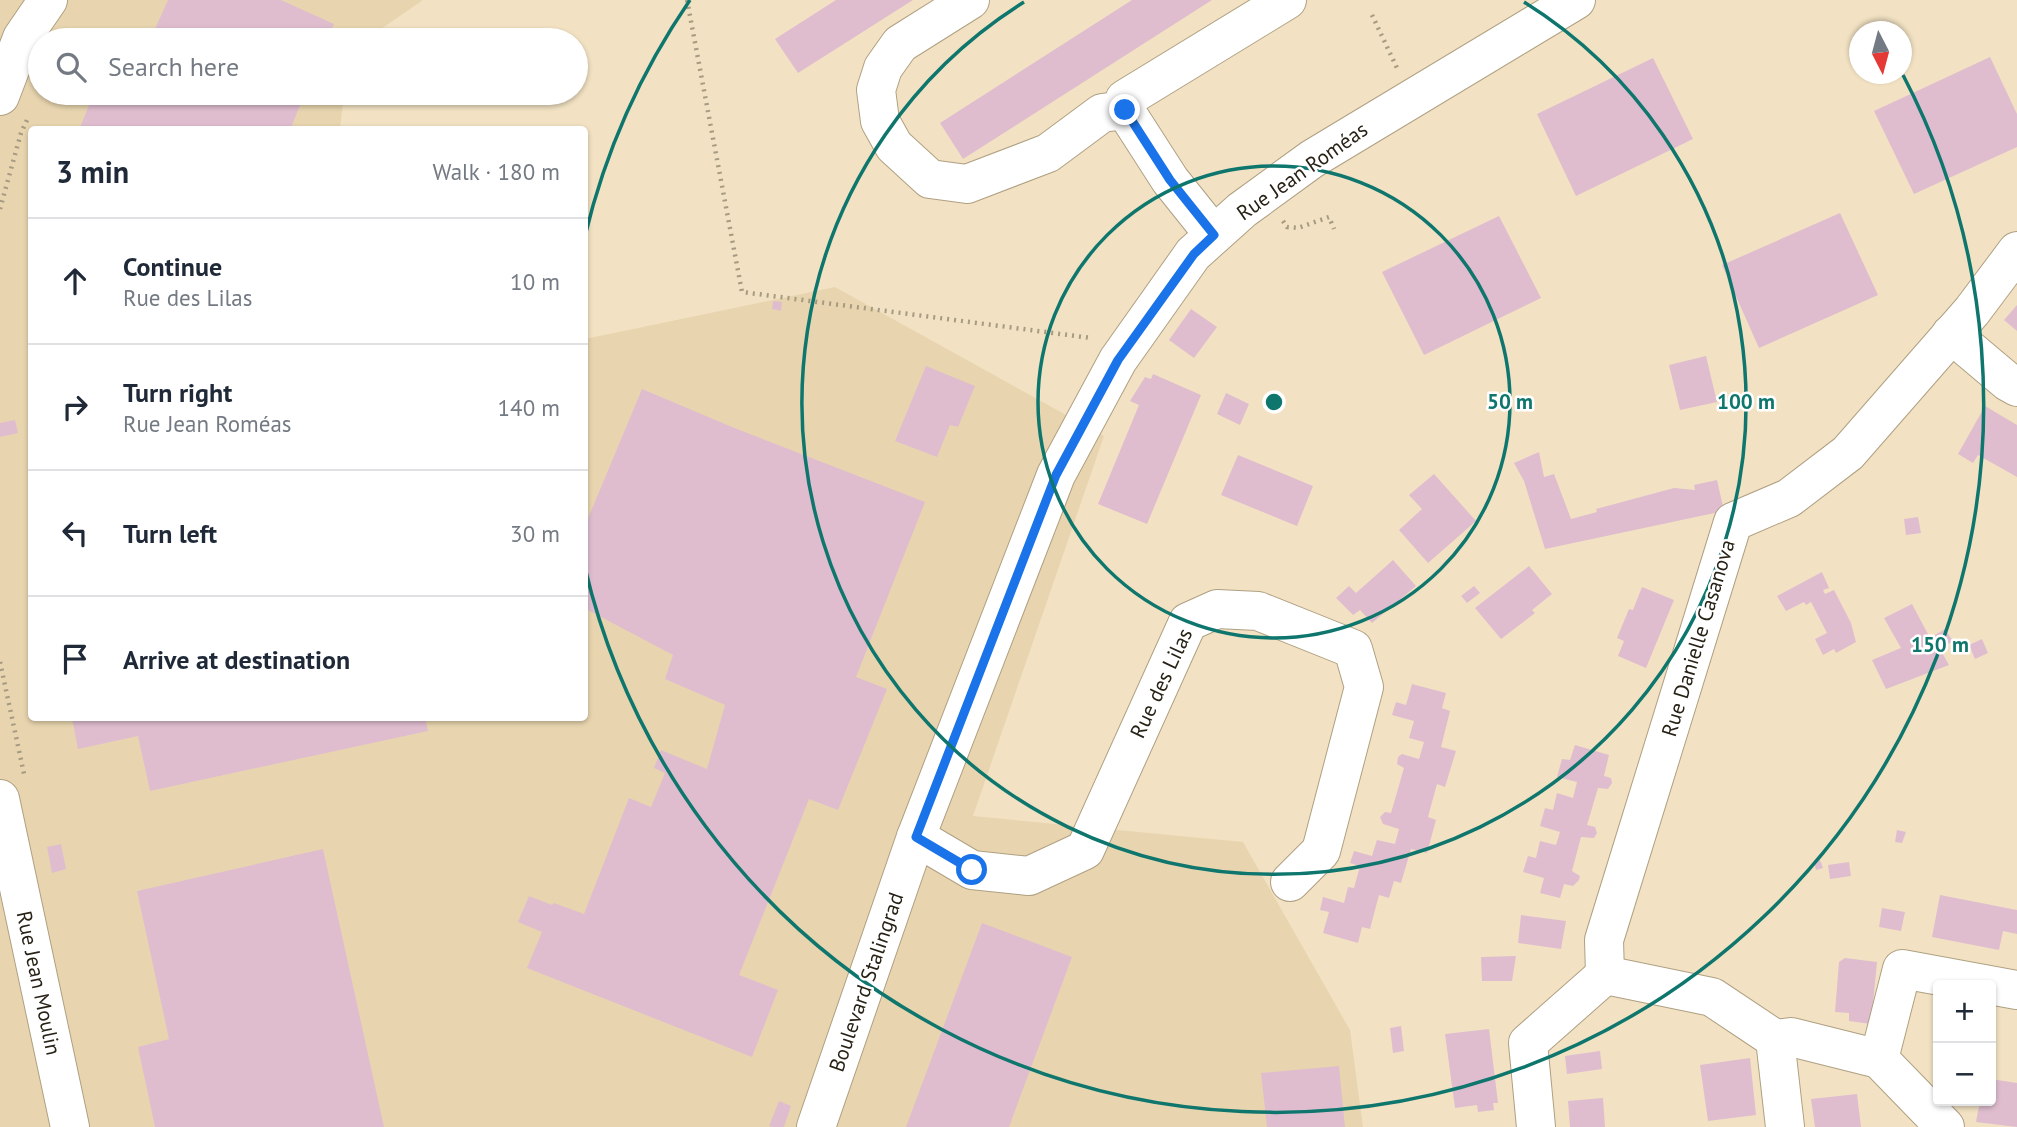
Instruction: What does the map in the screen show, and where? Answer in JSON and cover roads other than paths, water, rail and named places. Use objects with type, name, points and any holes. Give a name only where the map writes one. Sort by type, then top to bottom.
[{"type":"street","points":[[29,28],[48,0]]},
{"type":"street","points":[[970,0],[900,44],[883,68],[876,90],[880,121],[894,146],[930,179],[967,184],[1048,153],[1102,113],[1125,110]]},
{"type":"street","points":[[1214,235],[1170,180],[1125,110],[1125,99],[1287,0]]},
{"type":"street","name":"Rue Jean Roméas","points":[[916,837],[1056,475],[1118,360],[1194,254],[1242,210],[1312,159],[1576,0]]},
{"type":"street","points":[[15,104],[22,38],[28,29]]},
{"type":"street","name":"Rue Danielle Casanova","points":[[1605,975],[1604,940],[1733,522],[1789,498],[1848,453],[1951,334],[2017,251]]},
{"type":"street","points":[[1951,334],[2017,387]]},
{"type":"street","name":"Rue des Lilas","points":[[916,837],[972,870],[1029,877],[1086,850],[1188,622],[1217,609],[1258,611],[1353,649],[1364,687],[1321,850],[1290,882]]},
{"type":"street","name":"Rue Jean Moulin","points":[[0,799],[70,1127]]},
{"type":"street","name":"Boulevard Stalingrad","points":[[816,1127],[916,837]]},
{"type":"street","points":[[1879,1059],[1902,969],[2017,990]]},
{"type":"street","points":[[1536,1127],[1528,1043],[1605,975],[1712,997],[1775,1039],[1791,1037],[1879,1059],[1945,1127]]},
{"type":"street","points":[[1775,1039],[1785,1127]]}]
